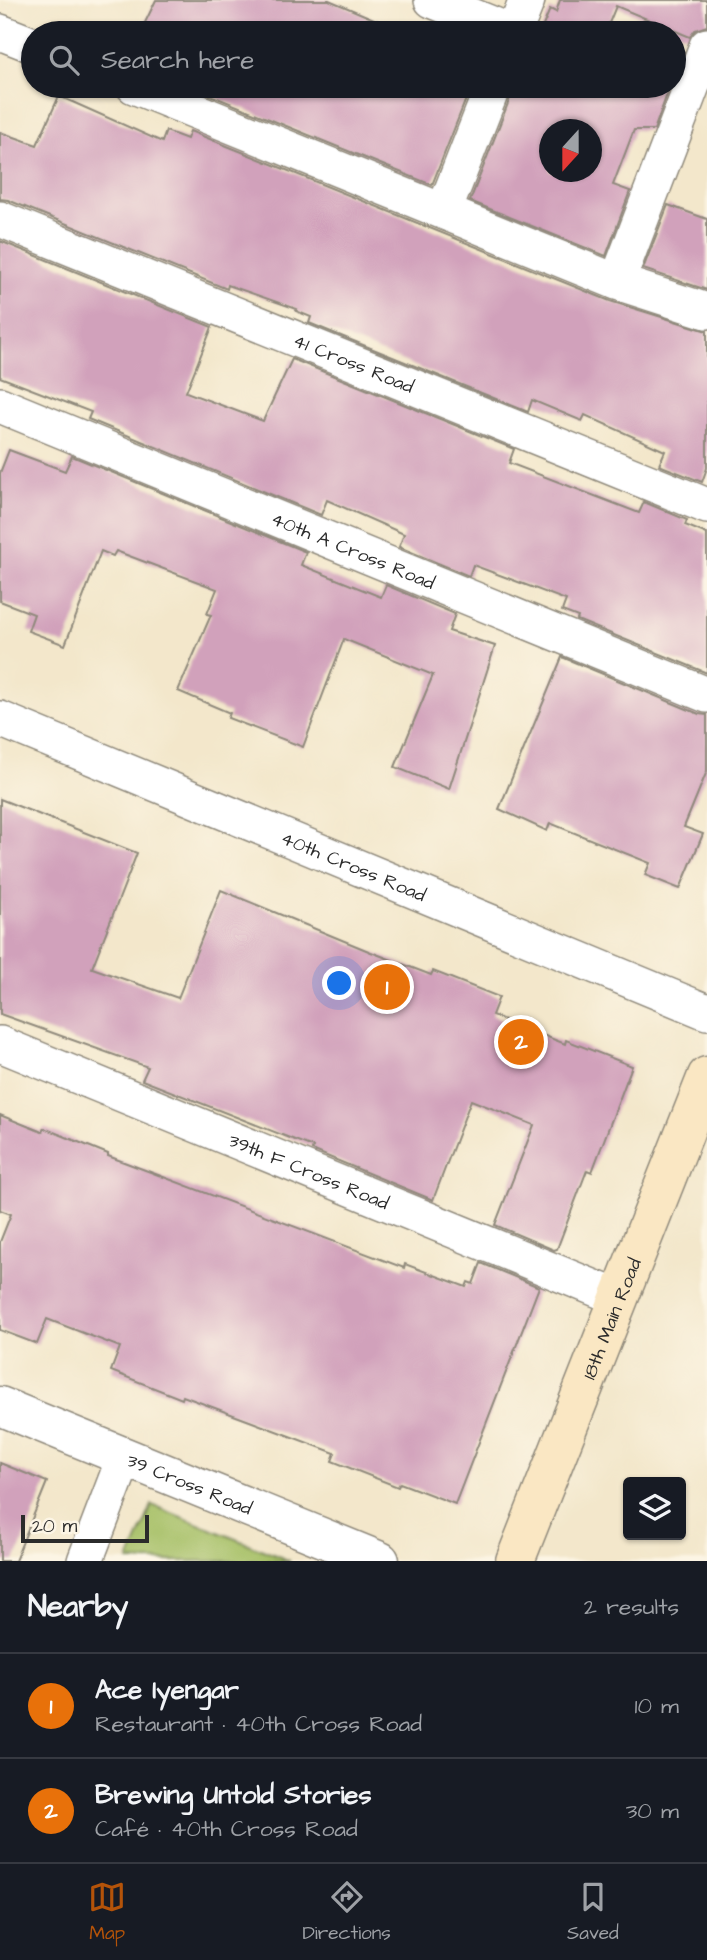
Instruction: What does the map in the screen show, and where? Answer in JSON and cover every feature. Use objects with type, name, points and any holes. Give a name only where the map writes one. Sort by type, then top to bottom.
[{"type":"main road","name":"18th Main Road","points":[[514,1561],[707,1076]]},
{"type":"street","points":[[432,0],[484,21]]},
{"type":"street","points":[[519,21],[527,0]]},
{"type":"street","points":[[0,32],[21,40]]},
{"type":"street","points":[[617,282],[707,46]]},
{"type":"street","points":[[164,98],[617,282],[707,311]]},
{"type":"street","points":[[444,211],[488,98]]},
{"type":"street","name":"41 Cross Road","points":[[0,219],[707,506]]},
{"type":"street","name":"40th A Cross Road","points":[[0,405],[707,695]]},
{"type":"street","name":"40th Cross Road","points":[[0,719],[707,1012]]},
{"type":"street","name":"39th F Cross Road","points":[[0,1044],[620,1298]]},
{"type":"street","name":"39 Cross Road","points":[[0,1405],[380,1561]]},
{"type":"street","points":[[85,1561],[125,1456]]},
{"type":"green space","points":[[152,1505],[290,1561],[129,1561]]},
{"type":"building","points":[[156,0],[329,0],[379,21],[146,21]]},
{"type":"building","points":[[560,0],[707,0],[707,26],[695,30],[690,37],[686,35],[686,21],[652,21],[616,6],[610,21],[545,21],[550,9],[556,12]]},
{"type":"building","points":[[58,98],[162,142],[166,131],[187,139],[190,131],[610,301],[707,331],[707,468],[702,482],[659,465],[665,451],[585,415],[582,421],[532,400],[528,412],[309,323],[311,317],[296,311],[297,309],[228,285],[227,289],[0,199],[0,132],[37,145]]},
{"type":"building","points":[[217,98],[466,98],[432,185]]},
{"type":"building","points":[[510,98],[666,98],[654,130],[634,130],[613,185],[630,191],[606,256],[470,201]]},
{"type":"building","points":[[668,205],[707,219],[707,290],[643,269]]},
{"type":"building","points":[[0,241],[212,327],[186,392],[263,421],[292,359],[514,449],[509,463],[639,513],[644,502],[687,520],[685,525],[707,534],[707,673],[577,620],[578,617],[562,611],[566,600],[473,565],[469,576],[399,547],[404,534],[327,500],[321,515],[88,419],[91,412],[0,377]]},
{"type":"building","points":[[9,450],[65,471],[72,456],[306,552],[301,565],[381,597],[386,585],[455,614],[449,631],[495,646],[449,789],[395,767],[433,675],[344,639],[303,747],[228,718],[230,713],[178,691],[211,615],[207,614],[217,589],[116,551],[113,556],[101,551],[65,645],[28,631],[34,614],[0,601],[0,473]]},
{"type":"building","points":[[562,657],[707,715],[707,771],[684,827],[703,834],[680,889],[645,875],[650,863],[550,823],[547,831],[499,809]]},
{"type":"building","points":[[0,799],[137,853],[92,968],[178,998],[221,890],[371,952],[431,975],[433,971],[499,997],[492,1015],[565,1044],[566,1040],[632,1066],[592,1172],[587,1170],[557,1249],[495,1225],[534,1125],[471,1100],[433,1200],[312,1150],[313,1147],[142,1080],[148,1067],[0,1014]]},
{"type":"building","points":[[0,1115],[42,1132],[44,1128],[108,1156],[404,1268],[405,1264],[466,1287],[468,1282],[473,1284],[481,1263],[539,1287],[455,1504],[400,1483],[398,1487],[332,1461],[335,1453],[111,1371],[120,1347],[47,1319],[37,1344],[0,1330],[0,1242],[11,1214],[0,1210]]},
{"type":"building","points":[[0,1463],[47,1482],[15,1561],[0,1561]]},
{"type":"place","name":"Ace Iyengar","points":[[387,987]]},
{"type":"place","name":"Brewing Untold Stories","points":[[521,1042]]}]
